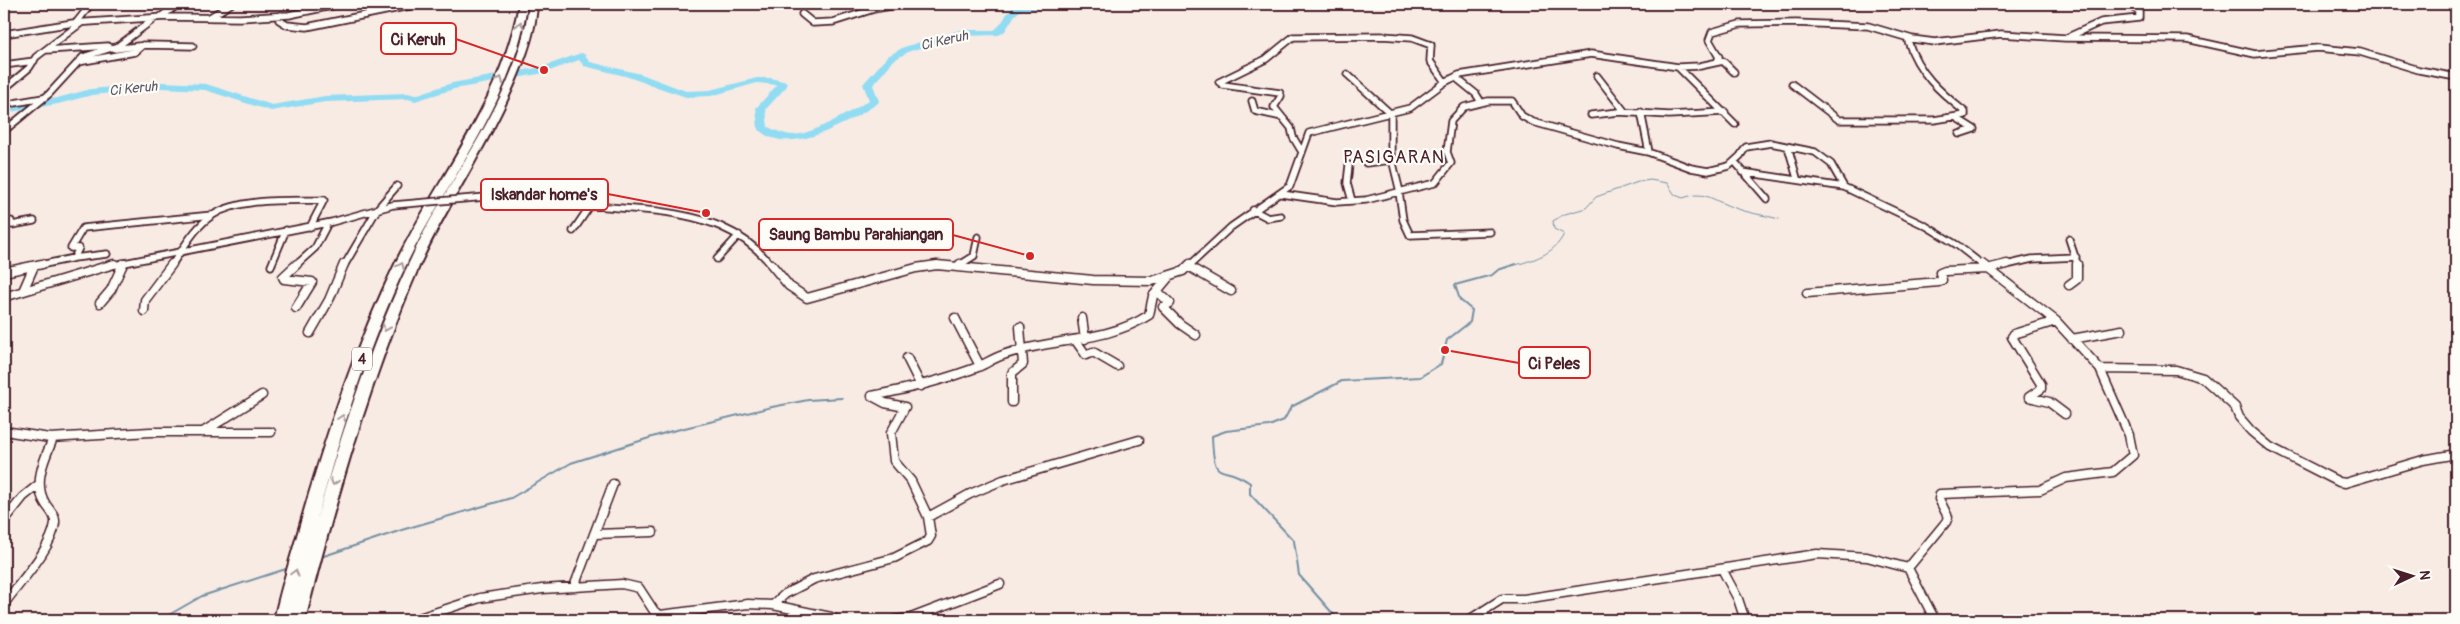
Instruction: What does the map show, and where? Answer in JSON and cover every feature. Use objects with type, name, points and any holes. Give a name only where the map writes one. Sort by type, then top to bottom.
[{"type":"highway","name":"4","points":[[282,620],[313,506],[356,374],[378,317],[402,262],[490,114],[515,46],[520,29],[523,4]]},
{"type":"highway","name":"4","points":[[296,620],[328,502],[368,373],[416,261],[526,45],[531,28],[533,4]]},
{"type":"street","points":[[4,88],[78,23],[91,4]]},
{"type":"street","points":[[100,52],[119,45],[179,4]]},
{"type":"street","points":[[209,17],[231,4]]},
{"type":"street","points":[[4,34],[78,23],[157,18],[281,16],[341,4]]},
{"type":"street","points":[[281,16],[279,20],[285,24],[304,26],[362,15],[386,13],[419,4]]},
{"type":"street","points":[[870,4],[874,9]]},
{"type":"street","points":[[802,14],[813,23],[820,24],[833,22],[874,9],[902,4]]},
{"type":"street","points":[[2066,38],[2101,22],[2139,18],[2138,11],[2127,4]]},
{"type":"street","points":[[1717,62],[1719,57],[1708,40],[1709,34],[1719,28],[1740,24],[1863,25],[1912,39],[1934,42],[2001,34],[2066,38],[2138,37],[2187,39],[2258,54],[2308,48],[2341,50],[2373,55],[2419,70],[2456,76]]},
{"type":"street","points":[[1302,152],[1293,137],[1291,128],[1273,105],[1281,96],[1279,92],[1223,85],[1220,82],[1266,59],[1293,37],[1382,36],[1424,42],[1431,45],[1429,48],[1430,65],[1445,82]]},
{"type":"street","points":[[1792,84],[1839,120],[1934,120],[1965,115],[1965,112],[1937,90],[1921,72],[1910,50],[1908,41],[1912,39]]},
{"type":"street","points":[[47,50],[119,45]]},
{"type":"street","points":[[78,62],[135,52],[143,45]]},
{"type":"street","points":[[4,131],[43,99],[84,56],[143,45],[193,46]]},
{"type":"street","points":[[4,297],[124,263],[185,249],[310,227],[392,205],[486,197],[552,200],[590,206],[670,213],[738,235],[757,247],[791,286],[807,298],[926,266],[957,266],[998,272],[1093,280],[1152,281],[1169,278],[1183,271],[1231,227],[1254,210],[1281,194],[1293,182],[1307,137],[1313,131],[1391,114],[1414,106],[1445,82],[1455,77],[1591,54],[1678,67],[1717,62],[1726,63],[1734,72]]},
{"type":"street","points":[[4,65],[34,61]]},
{"type":"street","points":[[1678,67],[1735,124]]},
{"type":"street","points":[[1347,74],[1391,114],[1392,160],[1400,192],[1404,220],[1410,235],[1490,232]]},
{"type":"street","points":[[1597,76],[1625,112]]},
{"type":"street","points":[[1455,77],[1476,94],[1481,102]]},
{"type":"street","points":[[14,103],[43,99]]},
{"type":"street","points":[[1252,101],[1255,111],[1282,117]]},
{"type":"street","points":[[1281,194],[1352,201],[1366,200],[1435,183],[1451,163],[1447,152],[1451,122],[1464,107],[1481,102],[1510,101],[1522,116],[1533,122],[1618,146],[1649,152],[1676,163],[1708,171],[1715,171],[1735,162],[1741,157],[1746,147],[1758,144],[1815,152],[1831,164],[1844,186]]},
{"type":"street","points":[[1590,115],[1625,112],[1669,114],[1725,112]]},
{"type":"street","points":[[1641,112],[1649,152]]},
{"type":"street","points":[[1955,117],[1974,129],[1959,134]]},
{"type":"street","points":[[1788,147],[1797,178]]},
{"type":"street","points":[[1366,163],[1392,160]]},
{"type":"street","points":[[1735,162],[1767,199]]},
{"type":"street","points":[[1348,164],[1347,182],[1352,201]]},
{"type":"street","points":[[1742,172],[1797,178],[1844,186],[1926,226],[1957,245],[2056,321],[2100,369],[2129,435],[2133,456],[2113,472],[2066,478],[2040,490],[1940,494],[1939,500],[1948,517],[1946,522],[1925,545],[1908,568]]},
{"type":"street","points":[[310,333],[330,300],[347,258],[378,208],[397,186]]},
{"type":"street","points":[[74,258],[79,248],[71,248],[83,228],[212,215],[230,208],[260,202],[324,200],[310,227]]},
{"type":"street","points":[[573,231],[590,206]]},
{"type":"street","points":[[1254,210],[1268,218],[1281,216]]},
{"type":"street","points":[[144,311],[145,300],[198,230],[212,215]]},
{"type":"street","points":[[4,221],[11,221],[12,225],[34,221]]},
{"type":"street","points":[[296,308],[312,282],[284,279],[283,277],[315,248],[328,223]]},
{"type":"street","points":[[271,266],[286,230]]},
{"type":"street","points":[[717,259],[738,235]]},
{"type":"street","points":[[957,266],[974,256],[978,236]]},
{"type":"street","points":[[2069,239],[2078,266],[2077,279],[2069,285]]},
{"type":"street","points":[[4,272],[74,258],[107,254]]},
{"type":"street","points":[[1807,293],[1939,282],[1942,280],[1940,273],[1944,270],[1987,269],[2032,259],[2076,257]]},
{"type":"street","points":[[100,303],[111,290],[124,263]]},
{"type":"street","points":[[23,291],[34,266]]},
{"type":"street","points":[[1188,266],[1231,291]]},
{"type":"street","points":[[773,605],[786,592],[812,580],[910,552],[928,541],[932,536],[928,517],[911,481],[894,461],[891,433],[905,407],[885,403],[872,396],[921,386],[980,366],[1003,355],[1085,339],[1145,318],[1150,312],[1153,296],[1169,278]]},
{"type":"street","points":[[1157,291],[1170,303],[1162,307],[1180,324],[1196,335]]},
{"type":"street","points":[[955,318],[980,366]]},
{"type":"street","points":[[1082,318],[1085,339]]},
{"type":"street","points":[[2056,321],[2014,334],[2012,337],[2041,384],[2040,389],[2029,397],[2048,402],[2065,414]]},
{"type":"street","points":[[1012,402],[1012,374],[1022,366],[1024,352],[1020,328]]},
{"type":"street","points":[[2072,339],[2122,330]]},
{"type":"street","points":[[1076,341],[1086,355],[1093,352],[1117,366]]},
{"type":"street","points":[[907,358],[921,386]]},
{"type":"street","points":[[2100,369],[2127,371],[2176,370],[2203,378],[2219,390],[2251,431],[2270,447],[2339,482],[2345,482],[2423,460],[2456,454]]},
{"type":"street","points":[[202,432],[262,396]]},
{"type":"street","points":[[4,431],[50,438],[150,432],[271,432]]},
{"type":"street","points":[[4,604],[41,553],[55,526],[56,520],[39,491],[38,485],[42,464],[52,441],[50,438]]},
{"type":"street","points":[[928,517],[958,499],[1014,476],[1108,452],[1139,440]]},
{"type":"street","points":[[574,587],[613,484]]},
{"type":"street","points":[[4,521],[23,497],[38,485]]},
{"type":"street","points":[[594,534],[653,532]]},
{"type":"street","points":[[1469,620],[1506,598],[1524,599],[1802,556],[1830,554],[1867,557],[1908,568],[1935,620]]},
{"type":"street","points":[[1722,569],[1738,599],[1745,620]]},
{"type":"street","points":[[894,620],[918,615],[1000,584]]},
{"type":"street","points":[[413,620],[488,596],[542,588],[633,586],[639,588],[654,611],[664,616],[727,606],[773,605],[831,617],[836,620]]},
{"type":"waterway","name":"Ci Keruh","points":[[4,110],[58,101],[91,92],[162,85],[206,87],[271,108],[325,99],[408,96],[415,98],[452,86],[544,70],[581,56],[587,64],[629,74],[686,94],[699,95],[711,93],[757,80],[784,84],[761,108],[763,129],[785,137],[794,138],[820,131],[874,101],[868,84],[878,75],[891,58],[907,49],[960,33],[996,33],[1002,29],[1011,13],[1019,7],[1062,4]]},
{"type":"waterway","points":[[1512,266],[1542,256],[1555,247],[1564,234],[1554,229],[1553,221],[1565,214],[1586,208],[1596,197],[1638,182],[1650,180],[1667,183],[1675,195],[1683,198],[1703,195],[1738,209],[1779,219]]},
{"type":"waterway","points":[[1328,620],[1334,615],[1299,575],[1294,541],[1250,494],[1250,483],[1217,467],[1213,452],[1212,436],[1226,431],[1269,426],[1284,420],[1291,407],[1342,381],[1420,377],[1441,364],[1447,340],[1470,322],[1472,310],[1460,300],[1455,285],[1492,275],[1498,270],[1516,264]]},
{"type":"waterway","points":[[321,557],[405,529],[511,498],[571,463],[668,432],[772,407],[808,400],[842,398]]},
{"type":"waterway","points":[[160,620],[202,596],[289,568]]},
{"type":"place","name":"Ci Keruh","points":[[544,70]]},
{"type":"place","name":"Iskandar home's","points":[[706,213]]},
{"type":"place","name":"Saung Bambu Parahiangan","points":[[1030,256]]},
{"type":"place","name":"Ci Peles","points":[[1445,350]]},
{"type":"district","name":"PASIGARAN","points":[[1394,157]]}]
